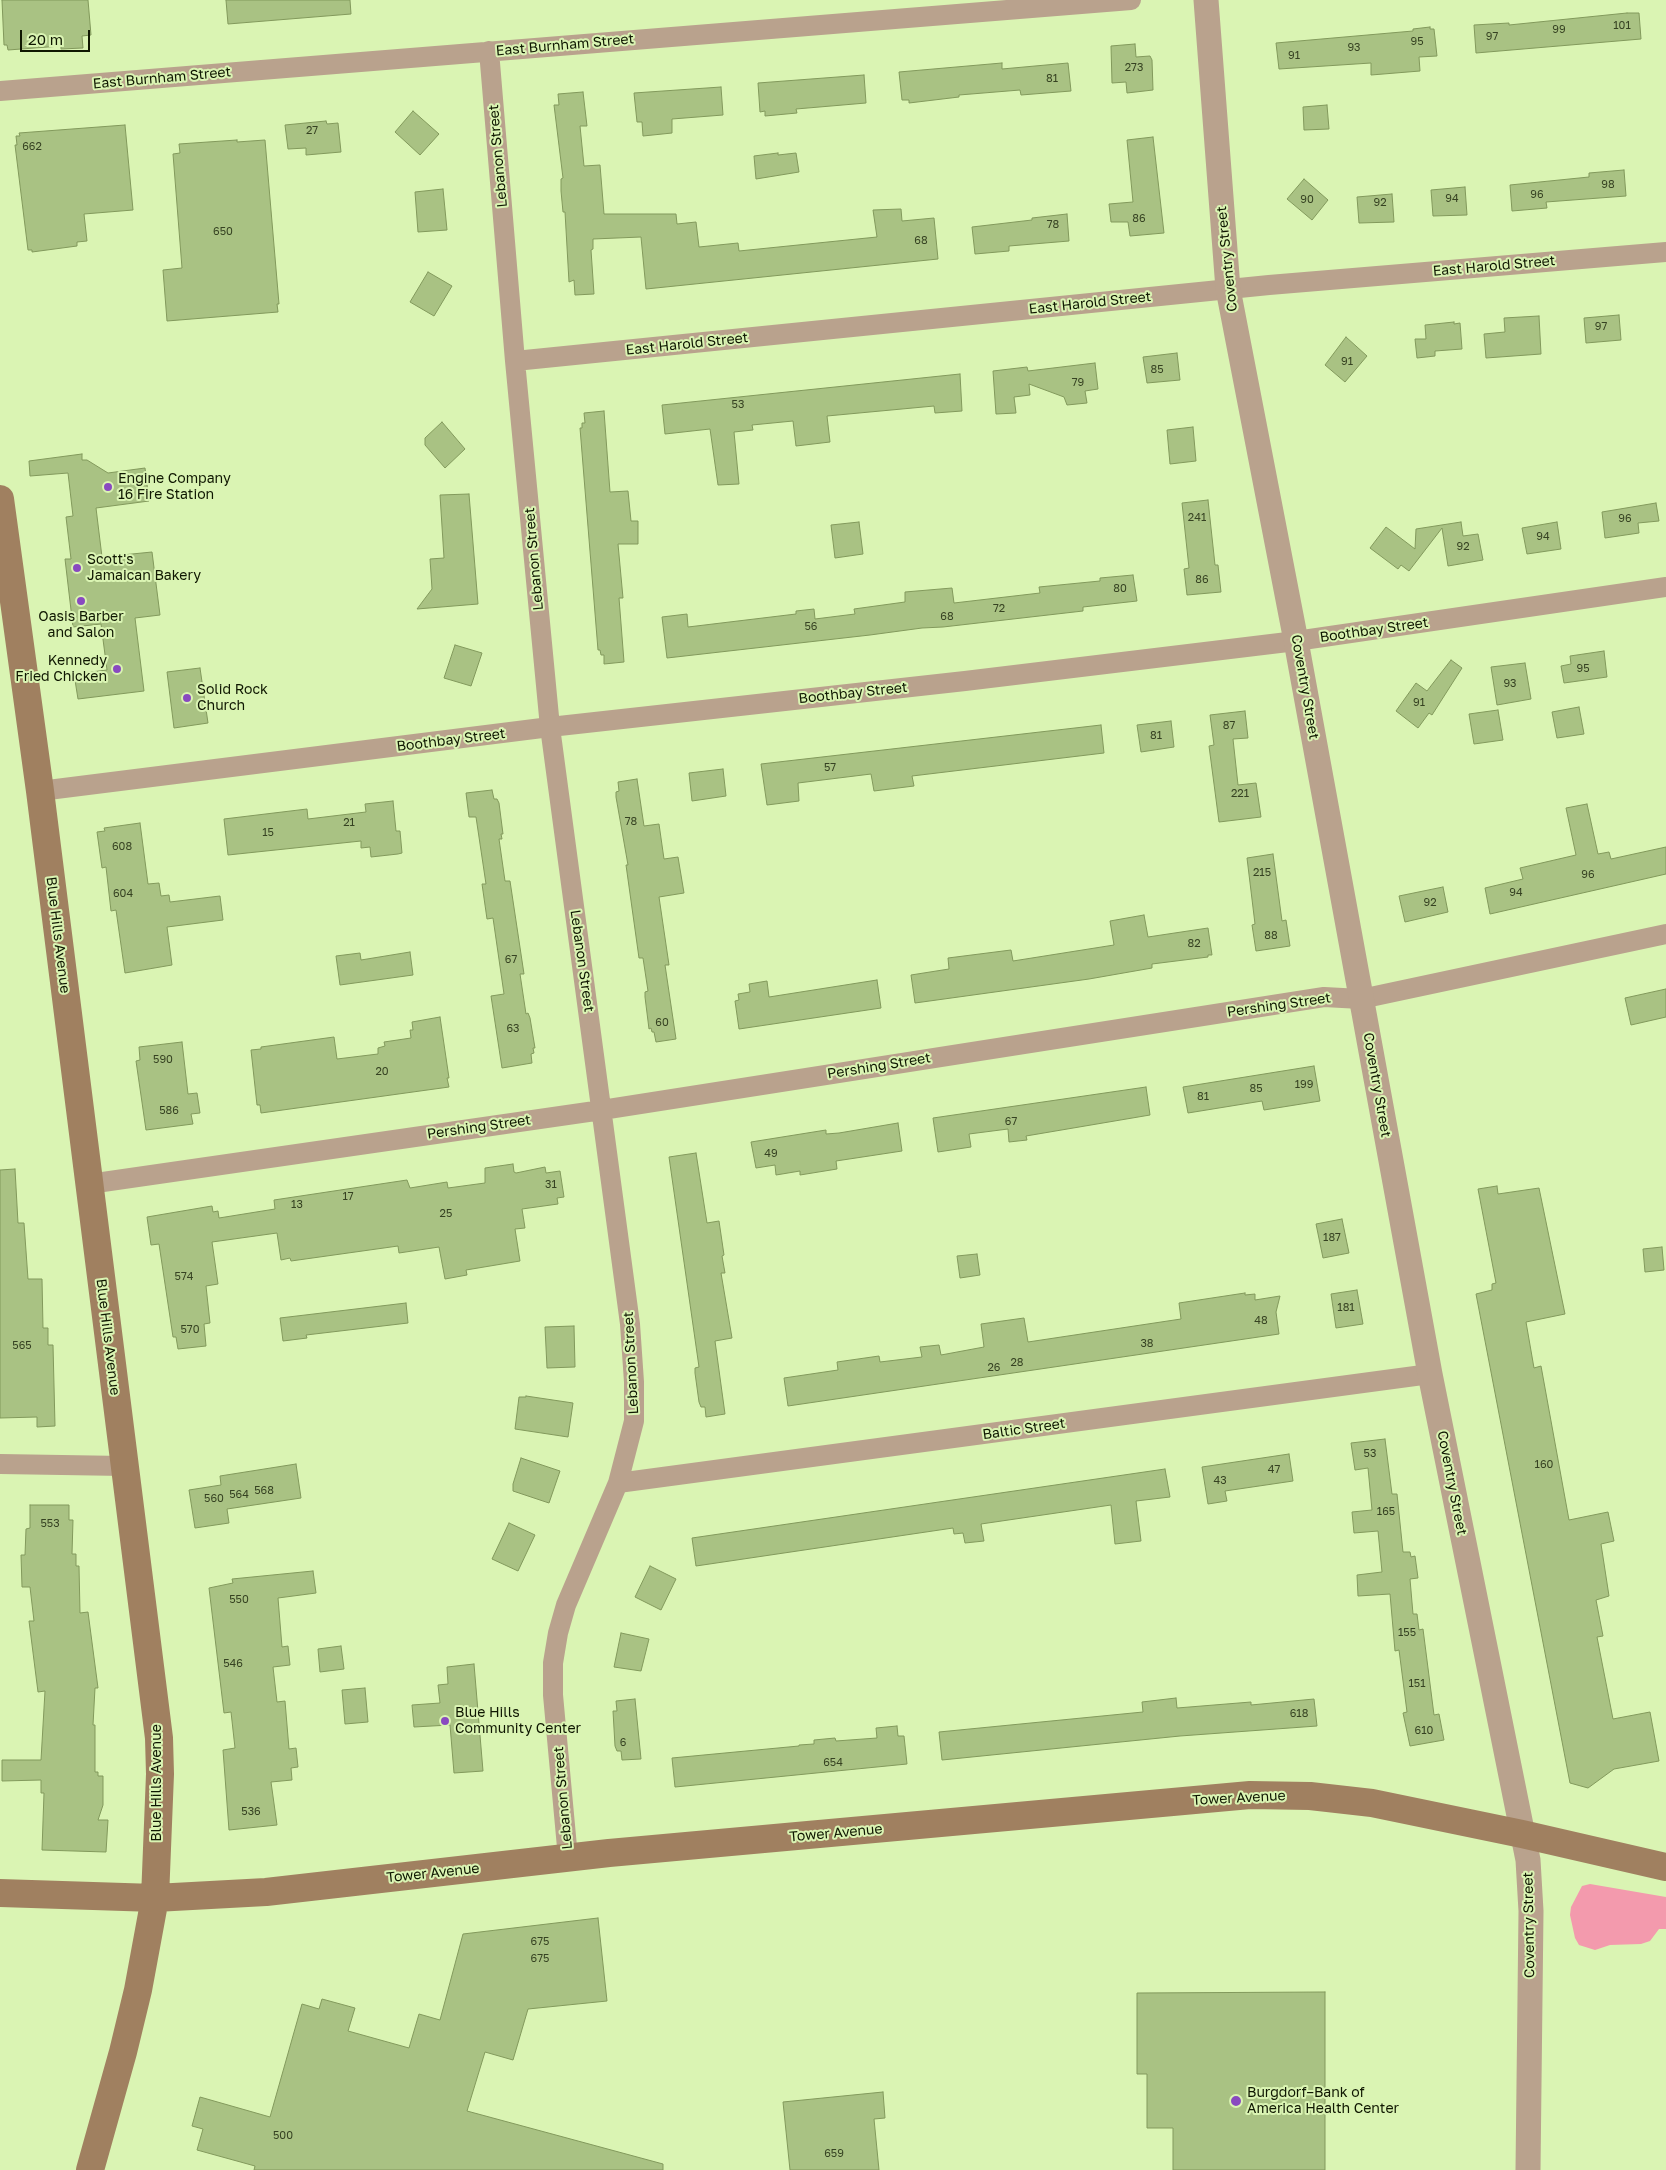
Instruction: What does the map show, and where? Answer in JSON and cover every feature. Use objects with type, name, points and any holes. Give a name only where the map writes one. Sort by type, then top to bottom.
[{"type":"main road","name":"Blue Hills Avenue","points":[[0,499],[40,791],[159,1738],[155,1898],[136,1999],[111,2099],[90,2170]]},
{"type":"main road","name":"Tower Avenue","points":[[0,1893],[155,1898],[266,1892],[568,1858],[1250,1795],[1310,1796],[1372,1803],[1522,1834],[1666,1867]]},
{"type":"street","name":"East Burnham Street","points":[[0,91],[1131,0]]},
{"type":"street","name":"Coventry Street","points":[[1206,0],[1228,289],[1296,641],[1430,1374],[1530,1882],[1528,2170]]},
{"type":"street","name":"Lebanon Street","points":[[489,51],[515,361],[550,727],[630,1324],[634,1382],[634,1421],[618,1483],[566,1605],[558,1633],[553,1663],[553,1695],[568,1858]]},
{"type":"street","name":"East Harold Street","points":[[515,361],[1228,289],[1666,252]]},
{"type":"street","name":"Boothbay Street","points":[[40,791],[550,727],[975,680],[1296,641],[1666,587]]},
{"type":"street","name":"Pershing Street","points":[[89,1184],[602,1110],[1324,997],[1361,999],[1666,934]]},
{"type":"street","name":"Baltic Street","points":[[618,1483],[1430,1374]]},
{"type":"street","points":[[0,1464],[124,1466]]},
{"type":"shaded area","points":[[1590,1884],[1666,1897],[1666,1929],[1659,1929],[1650,1941],[1641,1944],[1610,1945],[1595,1950],[1579,1945],[1575,1938],[1570,1915],[1571,1907],[1582,1886]]},
{"type":"building","points":[[2,0],[88,0],[91,35],[82,36],[83,48],[61,49],[61,46],[8,50],[7,45],[4,45]]},
{"type":"building","points":[[226,0],[350,0],[351,14],[228,24]]},
{"type":"building","points":[[1639,13],[1641,39],[1476,53],[1474,25],[1509,23],[1509,25]]},
{"type":"building","points":[[1430,27],[1430,29],[1434,29],[1437,56],[1419,57],[1420,71],[1371,75],[1371,63],[1279,69],[1276,43],[1413,31],[1413,29]]},
{"type":"building","points":[[1135,44],[1136,57],[1150,56],[1152,60],[1153,90],[1127,93],[1126,82],[1112,83],[1111,46]]},
{"type":"building","points":[[1002,63],[1002,69],[1068,63],[1071,91],[1021,95],[1020,90],[959,95],[959,97],[909,103],[909,100],[902,100],[899,72]]},
{"type":"building","points":[[864,75],[866,103],[796,109],[797,113],[765,116],[765,111],[760,112],[758,83]]},
{"type":"building","points":[[721,87],[723,115],[672,119],[672,133],[643,136],[642,122],[637,122],[634,93]]},
{"type":"building","points":[[583,92],[587,126],[580,126],[584,166],[600,165],[604,214],[676,214],[677,224],[696,222],[699,247],[738,243],[739,251],[877,237],[873,210],[901,209],[902,221],[934,218],[938,259],[646,289],[641,237],[593,239],[593,249],[591,250],[594,294],[575,295],[574,280],[569,282],[565,212],[563,212],[561,191],[561,179],[563,178],[554,105],[559,105],[558,94]]},
{"type":"building","points":[[1327,105],[1329,129],[1304,130],[1303,107]]},
{"type":"building","points":[[413,111],[439,134],[420,155],[395,132]]},
{"type":"building","points":[[326,121],[327,124],[338,123],[341,152],[306,155],[306,148],[288,149],[285,125]]},
{"type":"building","points":[[125,125],[133,210],[84,214],[87,241],[77,242],[77,246],[32,252],[32,250],[28,250],[15,145],[17,145],[16,136],[20,136],[19,133]]},
{"type":"building","points":[[1153,137],[1164,233],[1130,236],[1128,222],[1111,222],[1109,204],[1133,202],[1127,140]]},
{"type":"building","points":[[237,140],[237,142],[265,140],[279,304],[277,304],[278,312],[167,321],[163,270],[182,268],[173,154],[180,153],[179,144]]},
{"type":"building","points":[[778,153],[778,155],[796,153],[799,172],[756,179],[754,156]]},
{"type":"building","points":[[1624,170],[1626,196],[1546,202],[1547,208],[1512,211],[1510,185],[1589,177],[1589,173]]},
{"type":"building","points":[[1304,179],[1328,200],[1312,220],[1287,199]]},
{"type":"building","points":[[1465,187],[1467,215],[1433,216],[1431,190]]},
{"type":"building","points":[[443,189],[447,230],[418,232],[415,192]]},
{"type":"building","points":[[1392,194],[1394,222],[1359,223],[1357,197]]},
{"type":"building","points":[[1067,214],[1069,241],[1009,246],[1009,251],[975,254],[972,227]]},
{"type":"building","points":[[428,272],[452,286],[434,316],[410,302]]},
{"type":"building","points":[[1619,315],[1621,340],[1586,343],[1584,318]]},
{"type":"building","points":[[1539,316],[1541,354],[1486,358],[1484,334],[1505,332],[1504,318]]},
{"type":"building","points":[[1454,322],[1454,324],[1460,323],[1462,349],[1435,351],[1435,356],[1417,358],[1415,339],[1426,339],[1425,325]]},
{"type":"building","points":[[1346,337],[1367,356],[1345,382],[1325,365]]},
{"type":"building","points":[[1177,353],[1180,380],[1147,383],[1143,357]]},
{"type":"building","points":[[1095,363],[1098,389],[1085,391],[1087,403],[1067,405],[1064,397],[1029,384],[1030,395],[1014,397],[1016,413],[996,414],[993,371],[1027,367],[1028,371]]},
{"type":"building","points":[[960,374],[962,411],[935,413],[934,406],[827,416],[830,442],[796,446],[793,421],[752,425],[753,430],[734,432],[739,484],[718,485],[710,429],[665,434],[662,405]]},
{"type":"building","points":[[604,411],[610,492],[628,491],[631,521],[638,521],[638,544],[618,544],[623,598],[619,598],[624,662],[604,664],[604,655],[601,655],[600,650],[598,650],[580,428],[582,428],[582,423],[585,423],[584,413]]},
{"type":"building","points":[[442,422],[465,449],[445,468],[425,445],[425,438]]},
{"type":"building","points":[[1193,427],[1196,461],[1170,464],[1167,430]]},
{"type":"building","points":[[82,454],[82,460],[87,460],[108,473],[145,468],[149,501],[96,508],[102,557],[152,552],[160,615],[135,618],[144,691],[78,699],[74,674],[107,670],[101,624],[73,627],[65,559],[71,559],[66,517],[73,516],[68,473],[30,476],[29,461]]},
{"type":"building","points":[[469,494],[478,604],[417,609],[432,589],[430,559],[444,558],[440,495]]},
{"type":"building","points":[[1208,500],[1215,565],[1218,565],[1221,592],[1187,595],[1184,569],[1189,568],[1182,503]]},
{"type":"building","points":[[1656,503],[1659,521],[1638,523],[1639,533],[1605,538],[1602,512]]},
{"type":"building","points":[[859,522],[863,554],[835,558],[831,525]]},
{"type":"building","points":[[1461,522],[1463,536],[1478,534],[1483,560],[1448,566],[1442,528],[1409,571],[1401,565],[1398,569],[1370,548],[1386,527],[1415,549],[1416,529]]},
{"type":"building","points":[[1557,522],[1561,549],[1527,554],[1522,528]]},
{"type":"building","points":[[1133,575],[1137,601],[1083,607],[1083,611],[667,658],[662,617],[687,614],[688,627],[796,614],[796,611],[814,609],[815,619],[855,614],[854,609],[905,602],[905,592],[952,588],[954,603],[1040,593],[1039,587],[1100,581],[1100,578]]},
{"type":"building","points":[[455,645],[482,653],[471,686],[444,678]]},
{"type":"building","points":[[1604,651],[1607,677],[1564,683],[1561,666],[1571,664],[1570,656]]},
{"type":"building","points":[[1451,660],[1462,668],[1432,715],[1429,713],[1418,728],[1396,711],[1416,683],[1427,691]]},
{"type":"building","points":[[1525,663],[1531,699],[1497,705],[1491,667]]},
{"type":"building","name":"Solid Rock Church","points":[[200,668],[208,723],[174,728],[167,672]]},
{"type":"building","points":[[1579,707],[1584,734],[1557,738],[1552,712]]},
{"type":"building","points":[[1498,710],[1503,740],[1474,744],[1469,714]]},
{"type":"building","points":[[1245,711],[1248,738],[1233,739],[1238,785],[1256,783],[1261,817],[1219,822],[1209,746],[1214,745],[1210,715]]},
{"type":"building","points":[[1171,721],[1174,747],[1141,752],[1137,725]]},
{"type":"building","points":[[1101,725],[1104,753],[912,776],[914,786],[874,791],[871,774],[798,783],[799,801],[767,805],[761,764]]},
{"type":"building","points":[[723,769],[726,796],[692,801],[689,773]]},
{"type":"building","points":[[637,779],[644,826],[659,824],[664,859],[678,857],[684,893],[659,897],[669,965],[665,965],[676,1039],[656,1042],[654,1032],[652,1032],[651,1028],[649,1029],[645,997],[645,992],[648,991],[643,958],[639,958],[626,865],[628,865],[616,797],[616,792],[619,791],[618,782]]},
{"type":"building","points":[[492,790],[494,799],[497,799],[499,803],[503,834],[501,834],[502,839],[499,839],[505,881],[510,881],[524,974],[520,974],[526,1014],[528,1013],[530,1018],[535,1048],[533,1048],[534,1053],[531,1054],[532,1063],[502,1068],[491,996],[504,994],[493,918],[487,919],[482,884],[486,884],[476,817],[469,817],[466,793]]},
{"type":"building","points":[[393,801],[396,831],[400,831],[402,853],[371,857],[370,847],[361,848],[361,841],[228,855],[224,819],[307,809],[308,819],[366,812],[365,804]]},
{"type":"building","points":[[1587,804],[1598,854],[1609,852],[1611,859],[1666,847],[1666,874],[1490,914],[1485,888],[1523,879],[1520,868],[1576,855],[1566,808]]},
{"type":"building","points":[[140,823],[148,884],[159,883],[161,896],[169,895],[170,902],[220,896],[223,920],[167,927],[172,965],[125,973],[116,910],[111,911],[106,867],[102,868],[97,832],[105,831],[104,828]]},
{"type":"building","points":[[1273,854],[1282,921],[1286,920],[1290,946],[1256,951],[1252,925],[1255,924],[1247,858]]},
{"type":"building","points":[[1443,887],[1448,912],[1405,922],[1399,896]]},
{"type":"building","points":[[1144,915],[1148,937],[1208,928],[1212,955],[1152,964],[1152,968],[1089,979],[915,1003],[911,975],[949,969],[948,958],[1011,950],[1013,961],[1114,945],[1110,921]]},
{"type":"building","points":[[410,952],[413,975],[340,985],[336,956],[360,953],[361,960]]},
{"type":"building","points":[[877,980],[881,1008],[739,1029],[735,1001],[739,1000],[738,994],[750,992],[749,984],[767,981],[769,997]]},
{"type":"building","points":[[1666,989],[1666,1017],[1631,1025],[1625,998]]},
{"type":"building","points":[[440,1017],[449,1087],[261,1113],[260,1105],[257,1105],[251,1050],[334,1037],[337,1059],[378,1054],[378,1048],[385,1046],[384,1042],[411,1038],[412,1022]]},
{"type":"building","points":[[182,1042],[188,1094],[197,1093],[200,1113],[191,1114],[193,1124],[146,1130],[136,1061],[140,1060],[139,1047]]},
{"type":"building","points":[[1314,1066],[1320,1101],[1264,1110],[1262,1101],[1188,1113],[1183,1087]]},
{"type":"building","points":[[1146,1087],[1150,1115],[1026,1136],[1027,1140],[1009,1142],[1008,1129],[969,1134],[971,1147],[938,1152],[933,1118]]},
{"type":"building","points":[[898,1123],[902,1151],[836,1161],[837,1169],[800,1175],[800,1171],[776,1175],[775,1165],[756,1168],[751,1142],[826,1130],[826,1134],[839,1133]]},
{"type":"building","points":[[696,1153],[707,1223],[719,1221],[725,1273],[721,1273],[732,1338],[715,1341],[725,1414],[706,1417],[705,1407],[701,1407],[699,1402],[695,1368],[699,1367],[669,1157]]},
{"type":"building","points":[[513,1164],[514,1172],[516,1173],[545,1167],[546,1173],[560,1171],[564,1197],[557,1198],[558,1204],[522,1209],[525,1228],[515,1229],[520,1261],[466,1270],[467,1275],[445,1279],[439,1247],[399,1253],[398,1246],[291,1261],[290,1258],[281,1260],[277,1233],[212,1242],[218,1284],[206,1286],[210,1323],[204,1324],[206,1346],[178,1349],[176,1337],[173,1337],[159,1244],[151,1245],[147,1217],[212,1206],[213,1212],[218,1211],[219,1218],[275,1209],[274,1200],[407,1180],[410,1188],[447,1182],[448,1188],[485,1183],[485,1168]]},
{"type":"building","points":[[15,1169],[18,1223],[24,1223],[28,1279],[42,1279],[43,1328],[48,1328],[48,1345],[53,1345],[55,1426],[37,1427],[37,1417],[0,1418],[0,1170]]},
{"type":"building","points":[[1497,1186],[1498,1194],[1539,1188],[1565,1314],[1526,1322],[1534,1368],[1541,1366],[1569,1520],[1608,1512],[1614,1541],[1601,1544],[1609,1596],[1596,1600],[1603,1636],[1597,1637],[1613,1719],[1650,1712],[1659,1761],[1614,1769],[1588,1788],[1570,1783],[1476,1294],[1492,1290],[1492,1284],[1496,1283],[1478,1189]]},
{"type":"building","points":[[1342,1219],[1349,1253],[1323,1258],[1316,1224]]},
{"type":"building","points":[[1662,1247],[1664,1270],[1645,1272],[1643,1249]]},
{"type":"building","points":[[977,1254],[980,1275],[960,1278],[957,1256]]},
{"type":"building","points":[[1357,1290],[1363,1324],[1336,1328],[1331,1294]]},
{"type":"building","points":[[1245,1293],[1245,1295],[1255,1294],[1255,1300],[1280,1296],[1276,1312],[1279,1334],[788,1406],[784,1378],[838,1370],[837,1362],[879,1356],[880,1362],[922,1357],[920,1347],[939,1345],[941,1355],[984,1347],[981,1324],[1024,1318],[1028,1342],[1181,1319],[1179,1303]]},
{"type":"building","points":[[406,1303],[408,1323],[306,1335],[307,1338],[283,1341],[280,1318]]},
{"type":"building","points":[[574,1326],[575,1367],[547,1368],[545,1327]]},
{"type":"building","points":[[526,1396],[573,1403],[568,1437],[515,1429],[519,1397]]},
{"type":"building","points":[[1385,1439],[1392,1494],[1397,1494],[1403,1552],[1410,1552],[1411,1557],[1415,1556],[1418,1578],[1410,1579],[1413,1614],[1417,1614],[1419,1630],[1423,1629],[1434,1715],[1439,1714],[1444,1740],[1410,1746],[1403,1713],[1407,1712],[1399,1650],[1395,1651],[1390,1594],[1358,1596],[1357,1575],[1382,1572],[1378,1531],[1354,1533],[1352,1512],[1372,1510],[1368,1468],[1355,1470],[1351,1443]]},
{"type":"building","points":[[1289,1454],[1293,1481],[1225,1491],[1227,1501],[1208,1504],[1202,1467]]},
{"type":"building","points":[[521,1458],[560,1471],[549,1503],[513,1491],[513,1484]]},
{"type":"building","points":[[296,1464],[301,1498],[227,1509],[229,1523],[195,1528],[189,1490],[221,1485],[220,1476]]},
{"type":"building","points":[[1165,1469],[1170,1497],[1136,1501],[1141,1541],[1115,1544],[1111,1505],[981,1524],[984,1541],[965,1543],[963,1533],[954,1534],[953,1528],[696,1566],[692,1538]]},
{"type":"building","points":[[30,1505],[69,1505],[69,1520],[73,1520],[72,1554],[76,1554],[76,1566],[79,1566],[80,1613],[88,1612],[98,1688],[95,1688],[93,1725],[95,1725],[95,1772],[98,1772],[98,1776],[103,1776],[103,1805],[98,1820],[108,1820],[106,1852],[42,1850],[44,1793],[41,1793],[41,1780],[2,1781],[2,1760],[41,1760],[45,1691],[38,1692],[29,1621],[34,1621],[30,1587],[22,1587],[21,1555],[25,1555],[26,1529],[30,1528]]},
{"type":"building","points":[[509,1523],[535,1535],[518,1571],[492,1559]]},
{"type":"building","points":[[650,1566],[676,1579],[661,1610],[635,1597]]},
{"type":"building","points":[[313,1571],[316,1593],[278,1598],[282,1647],[288,1646],[290,1665],[273,1667],[277,1702],[285,1701],[289,1749],[296,1748],[298,1767],[291,1768],[292,1780],[271,1782],[277,1825],[229,1830],[223,1750],[235,1748],[231,1712],[224,1713],[209,1588],[233,1583],[232,1579]]},
{"type":"building","points":[[621,1633],[649,1639],[641,1671],[614,1667]]},
{"type":"building","points":[[341,1646],[344,1669],[320,1672],[318,1649]]},
{"type":"building","name":"Blue Hills Community Center","points":[[474,1664],[483,1771],[454,1773],[450,1725],[414,1727],[412,1705],[440,1703],[438,1685],[448,1684],[447,1667]]},
{"type":"building","points":[[365,1688],[368,1722],[345,1724],[342,1690]]},
{"type":"building","points":[[1176,1698],[1177,1708],[1251,1702],[1251,1705],[1314,1699],[1317,1726],[1180,1736],[942,1760],[939,1732],[1143,1712],[1142,1702]]},
{"type":"building","points":[[635,1699],[641,1759],[622,1760],[621,1751],[617,1751],[615,1746],[613,1711],[617,1711],[616,1701]]},
{"type":"building","points":[[897,1726],[898,1736],[904,1736],[907,1764],[675,1787],[672,1758],[799,1746],[814,1744],[814,1740],[835,1738],[836,1741],[877,1738],[876,1728]]},
{"type":"building","points":[[598,1918],[607,2001],[528,2009],[513,2060],[485,2052],[467,2111],[663,2164],[663,2170],[254,2170],[255,2166],[197,2150],[203,2129],[192,2126],[200,2097],[270,2117],[302,2004],[319,2009],[322,1999],[355,2008],[348,2031],[409,2048],[419,2014],[440,2020],[463,1934]]},
{"type":"building","name":"Burgdorf–Bank of America Health Center","points":[[1325,1992],[1325,2170],[1173,2170],[1173,2128],[1147,2128],[1147,2074],[1137,2074],[1137,1993]]},
{"type":"building","points":[[883,2092],[885,2118],[874,2119],[879,2170],[790,2170],[783,2102]]},
{"type":"place","name":"Engine Company 16 Fire Station","points":[[108,487]]},
{"type":"place","name":"Scott's Jamaican Bakery","points":[[77,568]]},
{"type":"place","name":"Oasis Barber and Salon","points":[[81,601]]},
{"type":"place","name":"Kennedy Fried Chicken","points":[[117,669]]},
{"type":"place","name":"Solid Rock Church","points":[[187,698]]},
{"type":"place","name":"Blue Hills Community Center","points":[[445,1721]]},
{"type":"place","name":"Burgdorf–Bank of America Health Center","points":[[1236,2101]]}]
